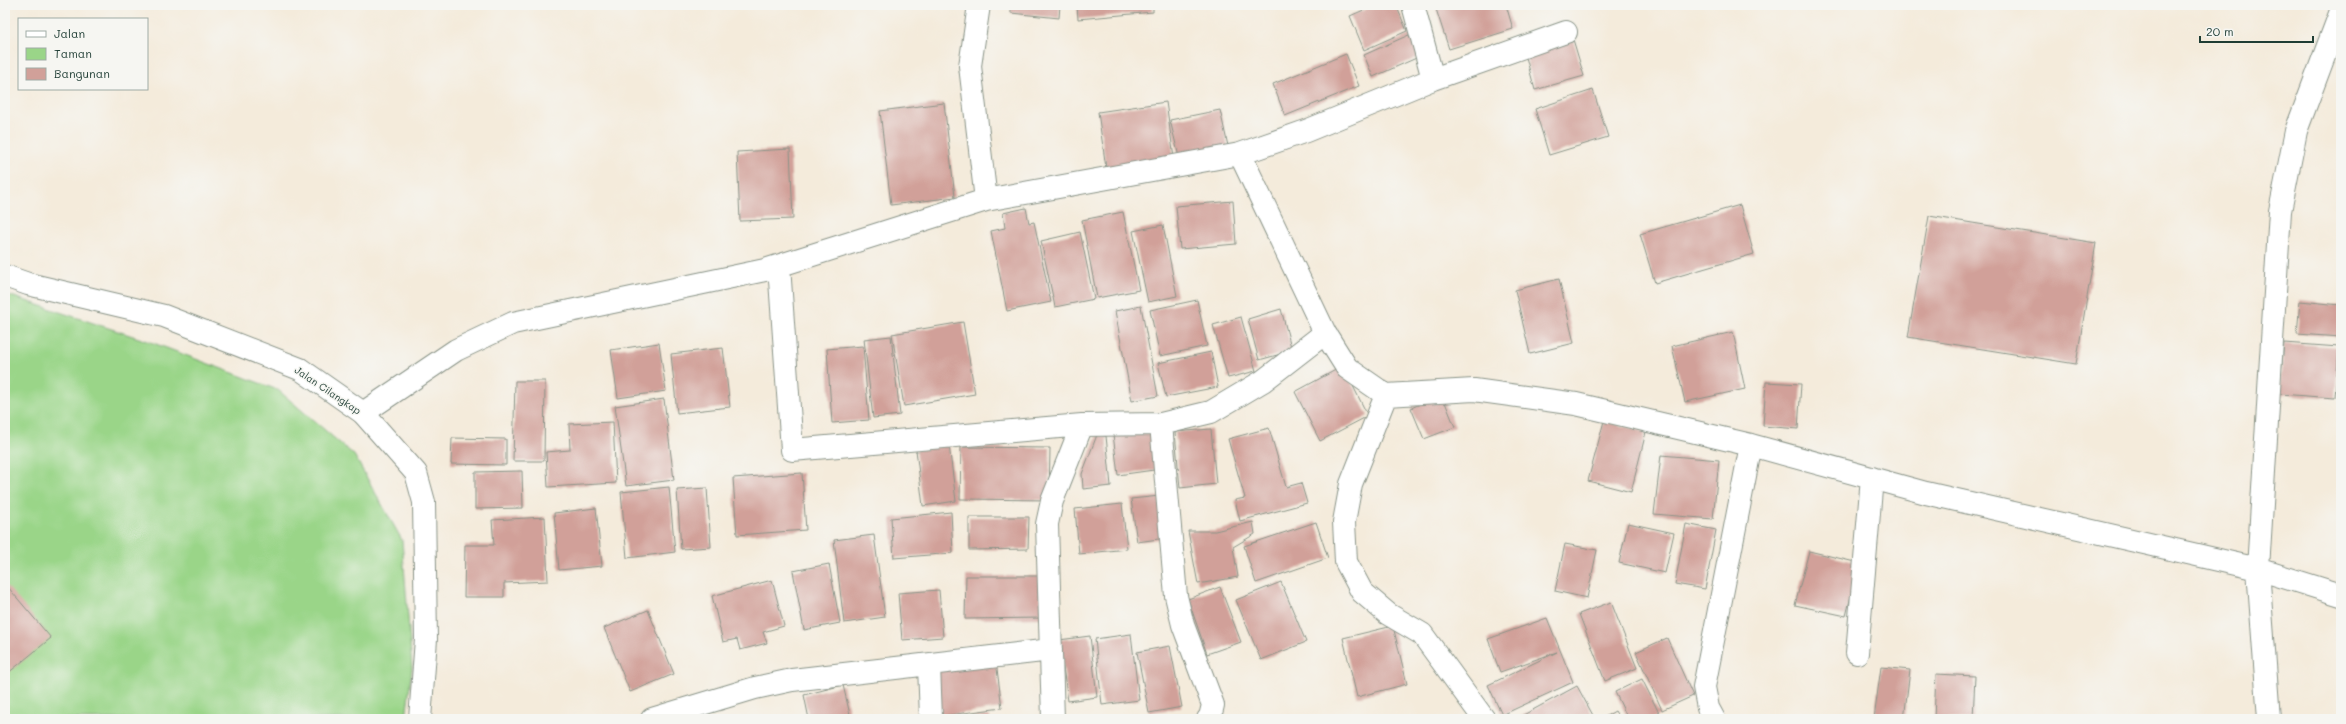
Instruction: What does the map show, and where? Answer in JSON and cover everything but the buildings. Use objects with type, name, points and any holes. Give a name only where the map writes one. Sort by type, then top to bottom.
[{"type":"street","points":[[979,5],[970,66],[986,200]]},
{"type":"street","points":[[1413,5],[1433,79]]},
{"type":"street","points":[[2269,719],[2258,569],[2280,211],[2296,131],[2341,11]]},
{"type":"street","points":[[363,413],[456,350],[513,323],[779,266],[986,200],[1240,154],[1306,131],[1433,79],[1566,32]]},
{"type":"street","points":[[1240,154],[1325,333],[1347,368],[1386,395],[1474,390],[1576,404],[1751,445],[1926,493],[2258,569],[2341,595]]},
{"type":"street","points":[[779,266],[792,450],[1082,425],[1161,424],[1211,412],[1263,381],[1325,333]]},
{"type":"street","name":"Jalan Cilangkap","points":[[5,276],[28,284],[164,316],[300,369],[363,413],[416,473],[424,502],[426,639],[420,719]]},
{"type":"street","points":[[1386,395],[1351,484],[1344,522],[1346,562],[1362,592],[1388,614],[1422,634],[1484,719]]},
{"type":"street","points":[[1161,424],[1176,596],[1183,625],[1213,705],[1210,717],[1208,719]]},
{"type":"street","points":[[1053,719],[1048,524],[1052,501],[1082,425]]},
{"type":"street","points":[[1714,719],[1708,708],[1704,687],[1751,445]]},
{"type":"street","points":[[1857,653],[1872,478]]},
{"type":"street","points":[[652,719],[755,688],[792,680],[1051,650]]},
{"type":"street","points":[[929,665],[931,719]]},
{"type":"green space","points":[[5,294],[148,341],[278,390],[354,455],[402,540],[412,668],[406,719],[5,719]]}]
